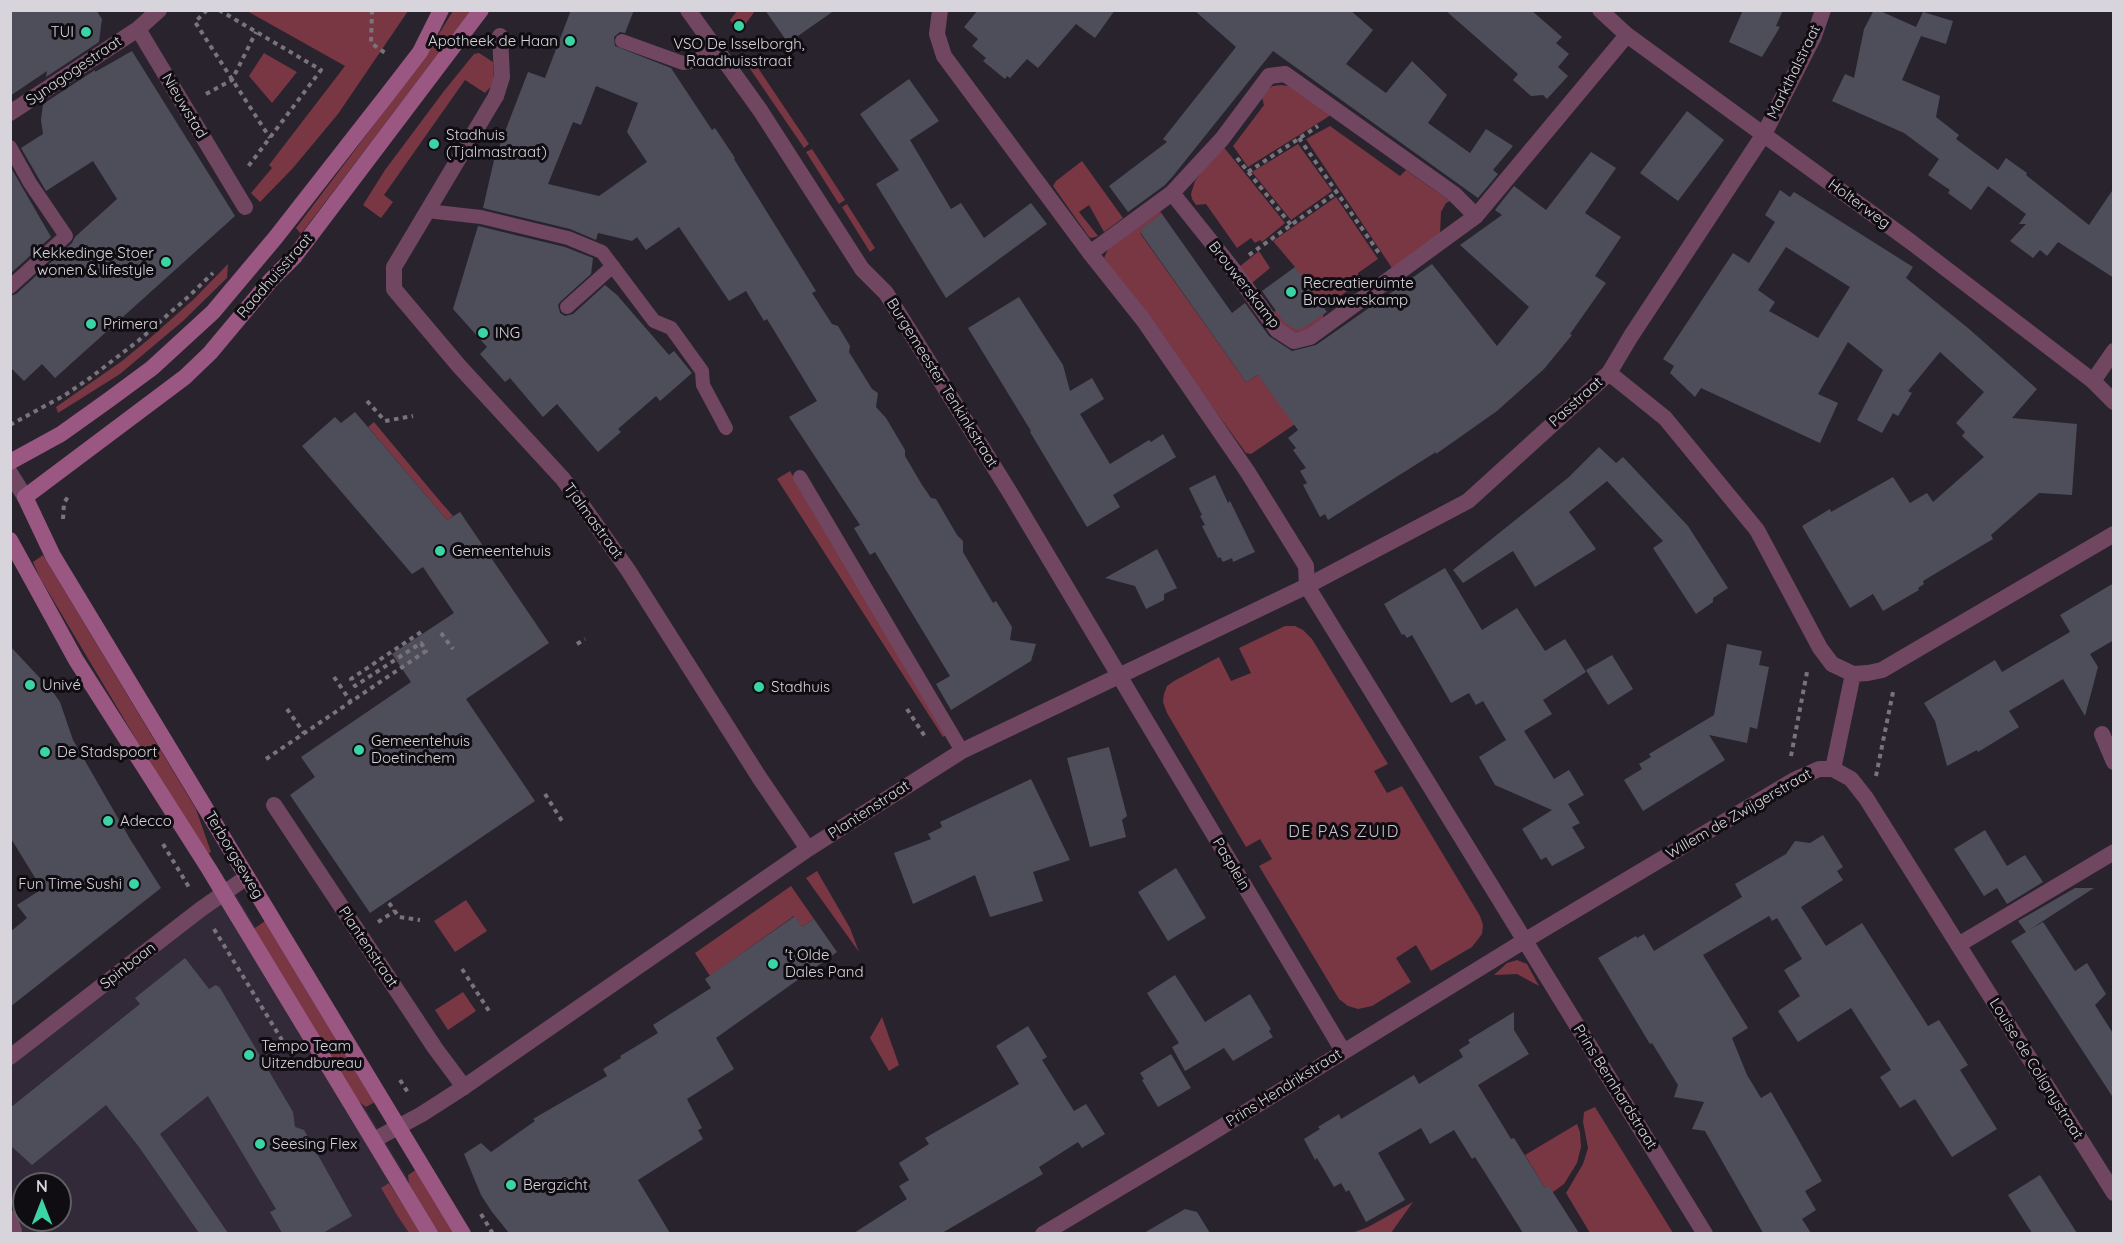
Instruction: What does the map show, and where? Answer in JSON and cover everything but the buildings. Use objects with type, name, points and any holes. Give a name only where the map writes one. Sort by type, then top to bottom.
[{"type":"main road","name":"Raadhuisstraat","points":[[10,462],[61,434],[152,368],[213,312],[276,237],[420,52],[441,10]]},
{"type":"main road","name":"Raadhuisstraat","points":[[25,497],[185,377],[210,353],[265,287],[295,256],[481,10]]},
{"type":"main road","name":"Terborgseweg","points":[[25,497],[53,556],[463,1233]]},
{"type":"main road","name":"Terborgseweg","points":[[10,540],[76,660],[224,894],[430,1233]]},
{"type":"street","points":[[138,29],[159,10]]},
{"type":"street","name":"Burgemeester Tenkinkstraat","points":[[688,10],[760,110],[862,269],[886,293],[1120,676]]},
{"type":"street","points":[[940,10],[937,34],[944,56],[1090,253],[1144,321],[1247,471],[1306,566],[1307,586],[1524,941]]},
{"type":"street","name":"Holterweg","points":[[1600,10],[1627,34],[1911,242],[2093,381],[2114,402]]},
{"type":"street","name":"Markthalstraat","points":[[1764,134],[1814,36],[1823,10]]},
{"type":"street","name":"Synagogestraat","points":[[10,113],[138,29]]},
{"type":"street","name":"Nieuwstad","points":[[138,29],[245,207]]},
{"type":"street","name":"Brouwerskamp","points":[[1172,193],[1232,268],[1277,330],[1294,341],[1310,337],[1476,216],[1627,34]]},
{"type":"street","name":"Tjalmastraat","points":[[500,36],[502,77],[496,96],[394,267],[394,289],[459,366],[563,479],[632,577],[759,777],[808,849]]},
{"type":"street","points":[[1090,253],[1172,193],[1222,139],[1269,76],[1285,74],[1454,194],[1476,216]]},
{"type":"street","name":"Passtraat","points":[[1307,586],[1468,501],[1609,373],[1764,134]]},
{"type":"street","points":[[2093,381],[2114,351]]},
{"type":"street","points":[[1609,373],[1665,418],[1757,530],[1820,648],[1832,664],[1853,674],[1882,670],[2114,534]]},
{"type":"street","name":"Terborgseweg","points":[[10,472],[25,497]]},
{"type":"street","name":"Plantenstraat","points":[[374,1140],[422,1114],[464,1087],[808,849],[962,751],[1307,586]]},
{"type":"street","name":"Willem de Zwijgerstraat","points":[[1524,941],[1794,780],[1819,769],[1833,769],[1853,674]]},
{"type":"street","name":"Pasplein","points":[[1120,676],[1343,1052]]},
{"type":"street","points":[[2102,734],[2114,762]]},
{"type":"street","name":"Louise de Colignystraat","points":[[1833,769],[1851,779],[1866,798],[2114,1193]]},
{"type":"street","name":"Plantenstraat","points":[[274,805],[435,1048],[464,1087]]},
{"type":"street","points":[[1958,945],[2114,852]]},
{"type":"street","name":"Spinbaan","points":[[10,1057],[201,909],[247,877]]},
{"type":"street","name":"Prins Hendrikstraat","points":[[1043,1233],[1197,1142],[1524,941]]},
{"type":"street","name":"Prins Bernhardstraat","points":[[1524,941],[1705,1233]]},
{"type":"lane","points":[[622,41],[683,63],[696,61],[716,47]]},
{"type":"lane","points":[[10,147],[30,183],[66,236],[10,287]]},
{"type":"lane","points":[[427,211],[482,217],[568,238],[602,252],[654,321],[671,328],[702,370],[703,385],[726,428]]},
{"type":"lane","points":[[567,307],[613,266]]},
{"type":"lane","points":[[800,477],[962,751]]},
{"type":"path","points":[[207,10],[195,22],[270,138]]},
{"type":"path","points":[[219,10],[321,70],[242,176]]},
{"type":"path","points":[[372,10],[371,43],[394,60]]},
{"type":"path","points":[[206,94],[232,80],[256,32]]},
{"type":"path","points":[[1248,172],[1339,113]]},
{"type":"path","points":[[1299,138],[1394,276]]},
{"type":"path","points":[[1222,139],[1291,225]]},
{"type":"path","points":[[1232,268],[1336,192]]},
{"type":"path","points":[[367,401],[385,421],[413,416]]},
{"type":"path","points":[[10,425],[43,408]]},
{"type":"path","points":[[64,529],[62,511],[73,489]]},
{"type":"path","points":[[266,759],[426,651],[421,643],[355,686],[351,679],[421,632]]},
{"type":"path","points":[[441,633],[453,649]]},
{"type":"path","points":[[578,644],[585,639]]},
{"type":"path","points":[[1794,780],[1788,768],[1810,660],[1820,648]]},
{"type":"path","points":[[1866,798],[1875,784],[1893,692],[1882,670]]},
{"type":"path","points":[[333,677],[351,702]]},
{"type":"path","points":[[287,709],[304,733]]},
{"type":"path","points":[[545,794],[562,821]]},
{"type":"path","points":[[388,903],[399,917],[420,920]]},
{"type":"path","points":[[376,923],[395,911]]},
{"type":"path","points":[[462,969],[489,1011]]},
{"type":"shaded area","points":[[247,11],[408,11],[338,114],[293,168],[260,202],[251,193],[272,168],[269,165],[345,66]]},
{"type":"shaded area","points":[[453,11],[471,11],[301,234],[296,228],[425,56]]},
{"type":"shaded area","name":"VSO De Isselborgh, Raadhuisstraat","points":[[737,11],[755,11],[739,33],[730,20]]},
{"type":"shaded area","points":[[264,53],[297,72],[272,103],[249,76]]},
{"type":"shaded area","points":[[479,53],[493,62],[494,83],[485,93],[465,80],[384,195],[393,202],[381,218],[363,205],[385,170],[444,91],[474,54]]},
{"type":"shaded area","points":[[752,59],[809,144],[804,148],[746,63]]},
{"type":"shaded area","points":[[1273,86],[1289,86],[1331,115],[1248,167],[1233,146],[1264,105],[1261,94]]},
{"type":"shaded area","points":[[1330,126],[1400,176],[1406,170],[1450,201],[1446,203],[1441,212],[1440,234],[1392,268],[1306,139]]},
{"type":"shaded area","points":[[1298,144],[1332,191],[1291,220],[1252,172]]},
{"type":"shaded area","points":[[1222,145],[1285,223],[1262,242],[1260,240],[1255,243],[1251,238],[1237,248],[1206,204],[1196,205],[1192,199],[1191,194],[1195,181]]},
{"type":"shaded area","points":[[812,149],[845,200],[839,204],[806,152]]},
{"type":"shaded area","points":[[1082,161],[1123,218],[1104,232],[1089,205],[1079,212],[1098,236],[1092,238],[1089,237],[1053,186],[1056,181]]},
{"type":"shaded area","points":[[1336,197],[1378,259],[1358,273],[1359,283],[1324,307],[1323,320],[1307,331],[1295,332],[1287,329],[1272,313],[1307,292],[1295,267],[1273,241]]},
{"type":"shaded area","points":[[847,204],[875,248],[870,252],[842,207]]},
{"type":"shaded area","points":[[1160,211],[1163,216],[1140,233],[1246,382],[1258,375],[1323,405],[1251,454],[1246,453],[1104,258],[1108,249]]},
{"type":"shaded area","points":[[1259,251],[1270,268],[1252,283],[1239,267]]},
{"type":"shaded area","points":[[228,264],[227,278],[183,321],[120,374],[58,413],[56,407],[122,361],[150,338],[194,299]]},
{"type":"shaded area","points":[[374,422],[453,516],[447,520],[368,427]]},
{"type":"shaded area","points":[[790,471],[946,735],[943,737],[777,479]]},
{"type":"shaded area","points":[[43,555],[196,809],[211,852],[205,855],[40,578],[33,562]]},
{"type":"shaded area","points":[[1285,626],[1295,626],[1312,639],[1388,764],[1374,771],[1387,793],[1402,786],[1480,916],[1483,925],[1482,934],[1472,947],[1431,971],[1416,945],[1396,958],[1411,982],[1372,1006],[1358,1009],[1348,1006],[1339,999],[1259,866],[1272,859],[1260,839],[1246,847],[1167,713],[1163,702],[1167,686],[1219,657],[1231,681],[1251,673],[1239,648]]},
{"type":"shaded area","points":[[817,871],[850,928],[859,952],[806,878]]},
{"type":"shaded area","points":[[791,886],[814,919],[802,927],[794,916],[710,976],[695,953]]},
{"type":"shaded area","points":[[233,890],[441,1233],[11,1234],[11,1065]]},
{"type":"shaded area","points":[[466,900],[487,931],[455,952],[434,921]]},
{"type":"shaded area","points":[[265,921],[375,1102],[366,1107],[358,1101],[252,930]]},
{"type":"shaded area","points":[[1517,960],[1527,964],[1539,986],[1517,974],[1494,975],[1507,963]]},
{"type":"shaded area","points":[[463,992],[476,1011],[448,1030],[435,1010]]},
{"type":"shaded area","points":[[882,1017],[899,1065],[889,1071],[870,1038]]},
{"type":"shaded area","points":[[1595,1107],[1673,1233],[1590,1233],[1566,1193],[1583,1164],[1588,1148],[1583,1122],[1584,1112]]},
{"type":"shaded area","points":[[1577,1124],[1581,1147],[1577,1163],[1564,1184],[1553,1192],[1545,1188],[1525,1155]]},
{"type":"shaded area","points":[[417,1169],[456,1233],[438,1233],[409,1184],[408,1175]]},
{"type":"shaded area","points":[[389,1183],[421,1233],[409,1233],[397,1215],[381,1188]]},
{"type":"shaded area","points":[[1413,1202],[1391,1233],[1352,1233],[1368,1227]]},
{"type":"place","name":"VSO De Isselborgh, Raadhuisstraat","points":[[739,26]]},
{"type":"place","name":"TUI","points":[[86,32]]},
{"type":"place","name":"Apotheek de Haan","points":[[570,41]]},
{"type":"place","name":"Stadhuis (Tjalmastraat)","points":[[434,144]]},
{"type":"place","name":"Kekkedinge Stoer wonen & lifestyle","points":[[166,262]]},
{"type":"place","name":"Recreatieruimte Brouwerskamp","points":[[1291,292]]},
{"type":"place","name":"Primera","points":[[91,324]]},
{"type":"place","name":"ING","points":[[483,333]]},
{"type":"place","name":"Gemeentehuis","points":[[440,551]]},
{"type":"place","name":"Univé","points":[[30,685]]},
{"type":"place","name":"Stadhuis","points":[[759,687]]},
{"type":"place","name":"Gemeentehuis Doetinchem","points":[[359,750]]},
{"type":"place","name":"De Stadspoort","points":[[45,752]]},
{"type":"place","name":"Adecco","points":[[108,821]]},
{"type":"place","name":"Fun Time Sushi","points":[[134,884]]},
{"type":"place","name":"'t Olde Dales Pand","points":[[773,964]]},
{"type":"place","name":"Tempo Team Uitzendbureau","points":[[249,1055]]},
{"type":"place","name":"Seesing Flex","points":[[260,1144]]},
{"type":"place","name":"Bergzicht","points":[[511,1185]]},
{"type":"district","name":"DE PAS ZUID","points":[[1344,832]]}]
